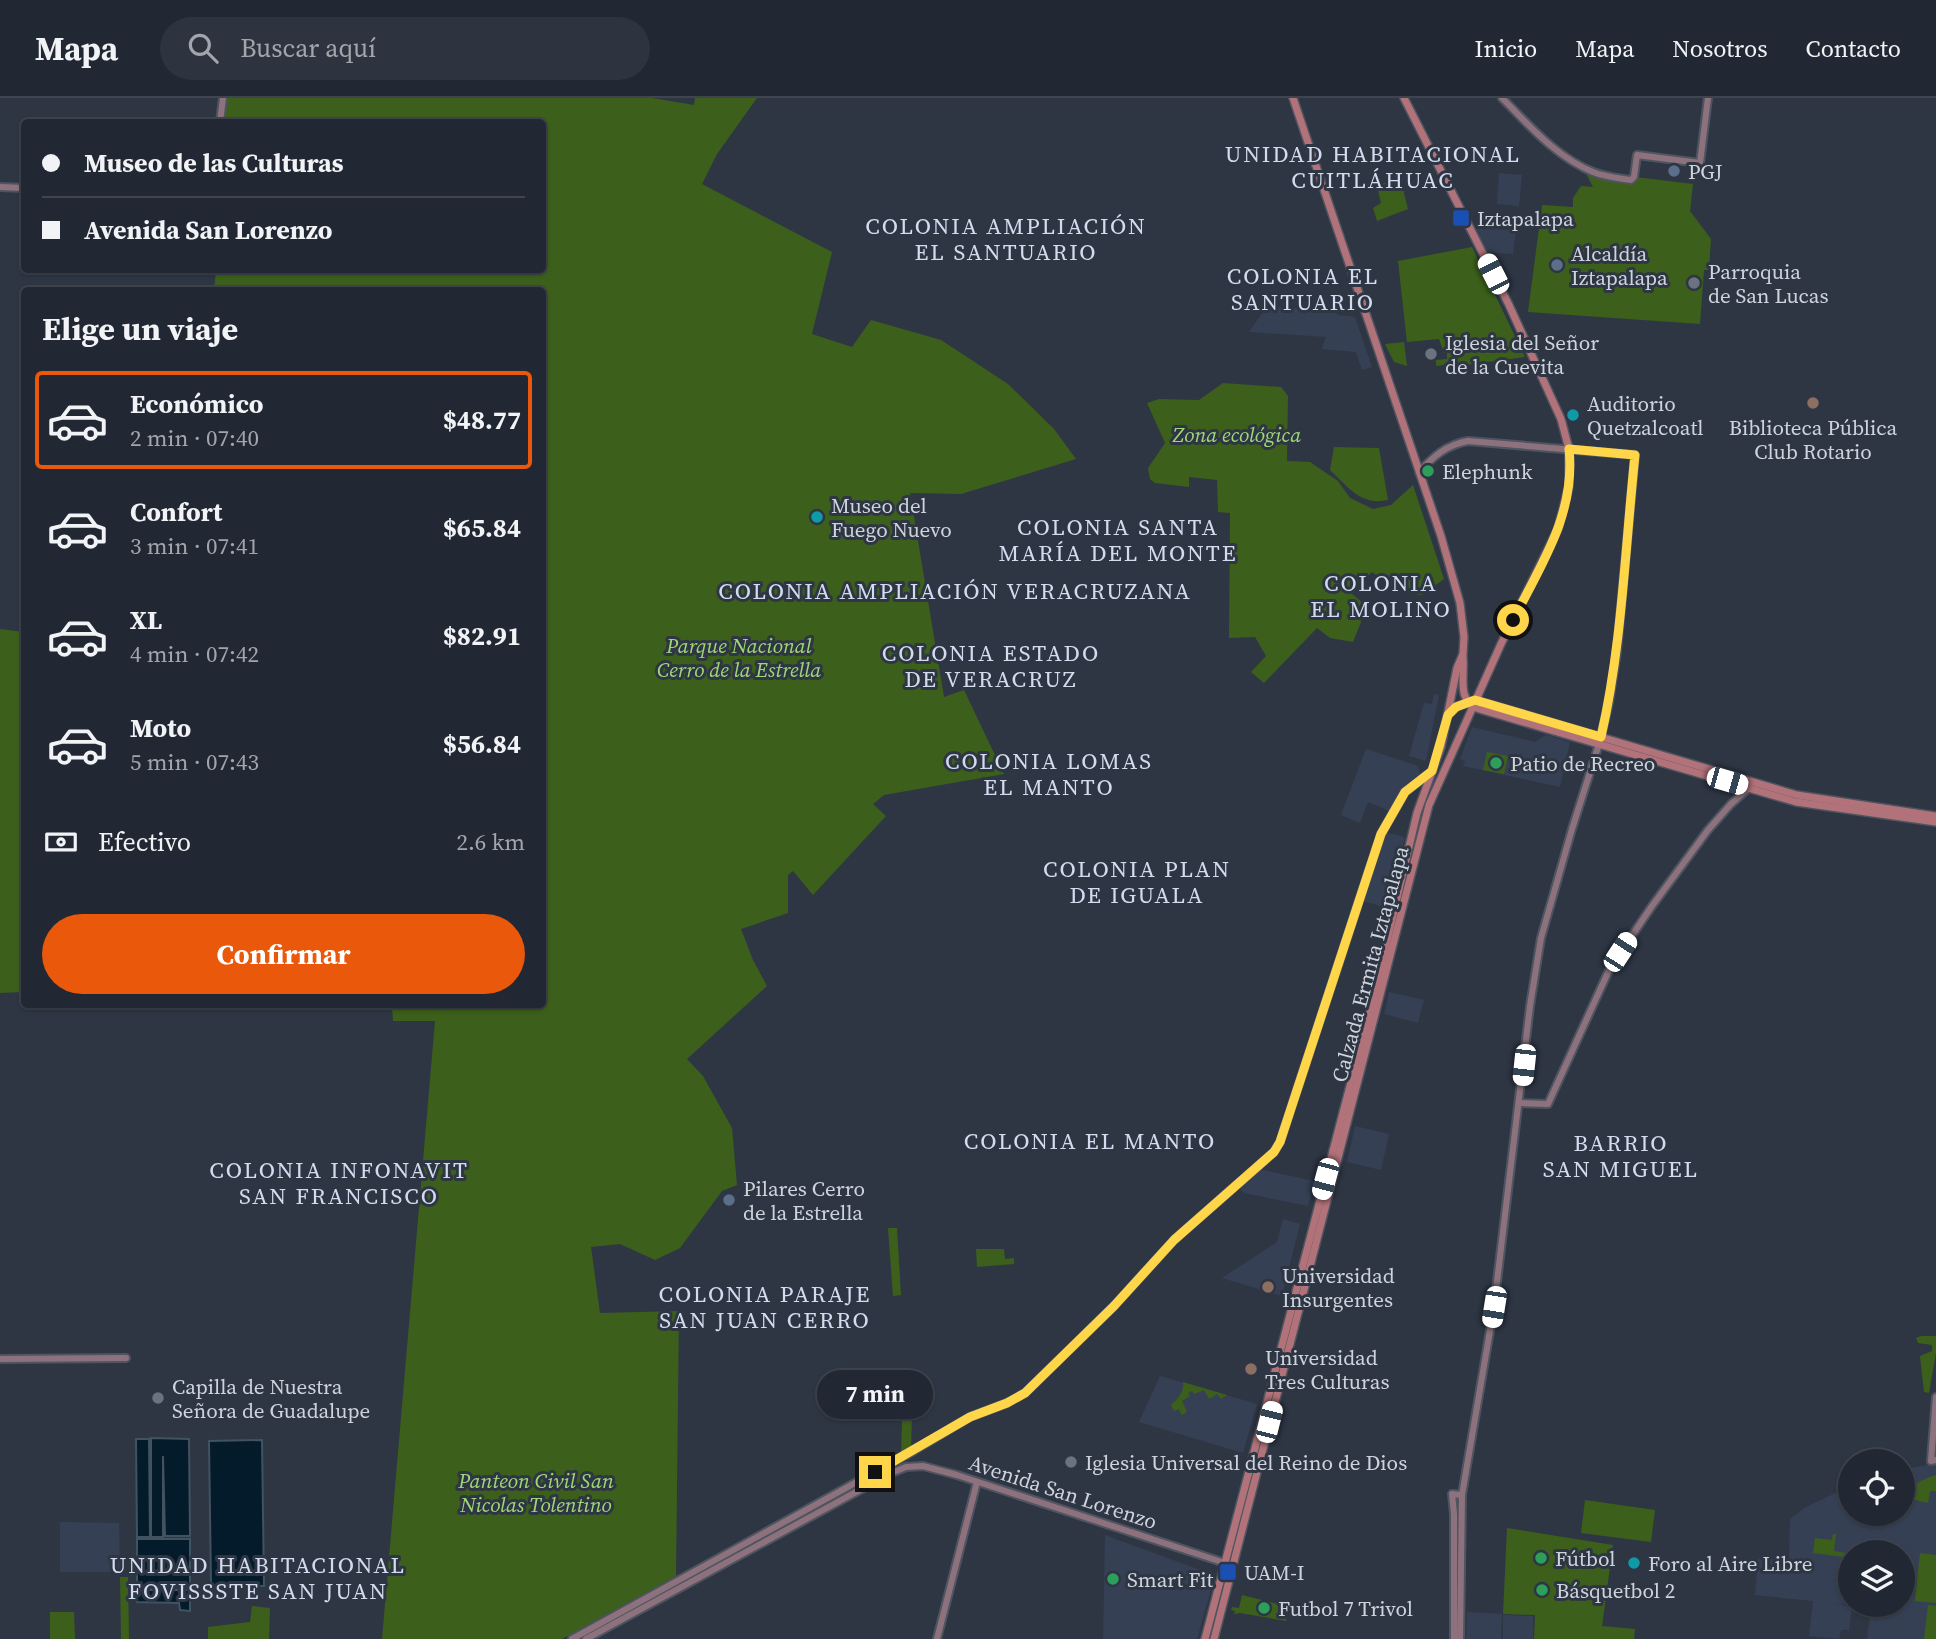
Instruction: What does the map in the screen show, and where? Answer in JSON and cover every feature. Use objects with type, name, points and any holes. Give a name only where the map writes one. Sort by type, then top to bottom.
[{"type":"main road","name":"Calzada Ermita Iztapalapa","points":[[1205,1639],[1378,979],[1418,813],[1440,747],[1457,668],[1463,654],[1464,637],[1459,594],[1293,98]]},
{"type":"main road","name":"Calzada Ermita Iztapalapa","points":[[1214,1639],[1315,1239],[1426,818],[1472,703],[1560,524],[1570,486],[1569,449],[1561,419],[1509,305],[1404,98]]},
{"type":"main road","points":[[1463,654],[1462,687],[1472,703]]},
{"type":"main road","points":[[1445,721],[1453,709],[1472,703],[1751,786],[1796,802],[1936,822]]},
{"type":"main road","points":[[1751,786],[1936,816]]},
{"type":"street","points":[[220,119],[223,98]]},
{"type":"street","points":[[1502,98],[1533,130],[1573,161],[1593,172],[1631,180],[1634,177],[1637,155],[1700,163],[1708,98]]},
{"type":"street","points":[[1690,162],[1702,151]]},
{"type":"street","points":[[0,187],[21,188]]},
{"type":"street","points":[[1419,472],[1449,445],[1468,441],[1635,455],[1609,702],[1600,741],[1541,938],[1530,1006],[1494,1307],[1462,1495],[1460,1639]]},
{"type":"street","name":"Avenida San Lorenzo","points":[[586,1639],[970,1417],[1025,1393],[1114,1306],[1152,1261],[1274,1152],[1280,1142],[1383,828],[1405,792],[1432,771]]},
{"type":"street","points":[[1520,1103],[1548,1104],[1610,968],[1708,830],[1751,786]]},
{"type":"street","points":[[0,1359],[126,1358]]},
{"type":"street","points":[[1933,1460],[1936,1397]]},
{"type":"street","points":[[913,1451],[914,1461],[923,1466]]},
{"type":"street","name":"Avenida San Lorenzo","points":[[572,1639],[891,1473],[923,1466],[1233,1565]]},
{"type":"street","points":[[937,1639],[977,1482]]},
{"type":"street","points":[[1454,1639],[1452,1494],[1462,1495]]},
{"type":"shaded area","points":[[1499,173],[1522,175],[1519,206],[1497,204]]},
{"type":"shaded area","points":[[1476,229],[1516,230],[1513,254],[1487,253]]},
{"type":"shaded area","points":[[1267,306],[1337,312],[1337,315],[1355,317],[1372,367],[1362,370],[1356,352],[1322,349],[1326,337],[1249,332]]},
{"type":"shaded area","points":[[1434,694],[1439,695],[1426,761],[1409,756],[1424,703],[1432,704]]},
{"type":"shaded area","points":[[1472,727],[1535,742],[1546,735],[1570,742],[1560,787],[1463,766],[1465,761],[1460,759]]},
{"type":"shaded area","points":[[1366,749],[1418,766],[1420,774],[1403,787],[1389,811],[1368,802],[1360,823],[1341,815]]},
{"type":"shaded area","points":[[1384,832],[1405,837],[1387,908],[1360,900]]},
{"type":"shaded area","points":[[1389,992],[1424,1000],[1418,1023],[1384,1014]]},
{"type":"shaded area","points":[[1355,1126],[1389,1134],[1381,1170],[1347,1162]]},
{"type":"shaded area","points":[[1259,1169],[1314,1181],[1308,1206],[1244,1193],[1239,1188]]},
{"type":"shaded area","points":[[1283,1219],[1300,1224],[1282,1296],[1222,1278],[1277,1242]]},
{"type":"shaded area","points":[[1160,1376],[1257,1404],[1243,1453],[1139,1422]]},
{"type":"shaded area","points":[[151,1438],[189,1439],[190,1536],[165,1536],[163,1456],[163,1537],[151,1537]]},
{"type":"shaded area","points":[[136,1439],[149,1439],[150,1537],[137,1537]]},
{"type":"shaded area","points":[[262,1440],[264,1586],[211,1586],[209,1441]]},
{"type":"shaded area","points":[[1936,1463],[1936,1639],[1867,1639],[1870,1617],[1915,1617],[1915,1540],[1838,1540],[1838,1604],[1833,1603],[1838,1604],[1838,1617],[1851,1617],[1849,1630],[1841,1630],[1839,1639],[1809,1636],[1813,1601],[1755,1595],[1758,1559],[1789,1559],[1790,1519],[1804,1508],[1838,1492],[1838,1526],[1915,1526],[1915,1467]]},
{"type":"shaded area","points":[[60,1522],[119,1523],[120,1572],[60,1572]]},
{"type":"shaded area","points":[[1105,1535],[1211,1574],[1213,1583],[1197,1639],[1103,1639]]},
{"type":"shaded area","points":[[137,1539],[190,1539],[190,1586],[137,1588]]},
{"type":"shaded area","points":[[137,1590],[190,1590],[190,1611],[180,1610],[179,1603],[137,1602]]},
{"type":"shaded area","points":[[1467,1612],[1502,1614],[1501,1639],[1466,1639]]},
{"type":"shaded area","points":[[1503,1615],[1533,1616],[1533,1639],[1503,1639]]},
{"type":"green space","name":"Parque Nacional Cerro de la Estrella","points":[[224,98],[652,98],[694,105],[695,98],[757,98],[717,154],[702,184],[832,252],[812,334],[852,347],[871,320],[941,340],[1008,384],[1054,429],[1076,459],[961,494],[910,493],[944,697],[964,690],[1004,774],[884,795],[873,804],[886,816],[813,895],[793,871],[788,875],[788,913],[741,929],[767,986],[687,1059],[703,1076],[732,1128],[737,1185],[722,1191],[680,1248],[655,1260],[620,1244],[591,1247],[600,1313],[679,1311],[676,1576],[562,1639],[382,1639],[435,1021],[393,1021],[392,1008],[546,1008],[546,287],[214,287],[216,273],[546,273],[546,119],[221,119]]},
{"type":"green space","points":[[1584,169],[1632,182],[1635,177],[1693,184],[1690,211],[1711,239],[1709,270],[1704,270],[1700,324],[1528,312],[1542,205],[1573,207],[1573,198],[1581,186],[1593,187]]},
{"type":"green space","points":[[1400,177],[1408,209],[1377,221],[1373,208],[1381,203],[1377,186]]},
{"type":"green space","points":[[1472,247],[1525,357],[1436,366],[1436,360],[1447,359],[1447,353],[1444,353],[1439,339],[1407,342],[1398,261]]},
{"type":"green space","points":[[1404,342],[1407,366],[1394,362],[1385,344]]},
{"type":"green space","name":"Zona ecológica","points":[[1223,383],[1281,387],[1288,396],[1287,461],[1310,462],[1338,481],[1350,498],[1373,509],[1391,505],[1413,485],[1444,579],[1422,595],[1398,591],[1372,572],[1351,593],[1365,605],[1359,616],[1361,622],[1353,642],[1330,638],[1317,628],[1264,683],[1251,672],[1266,656],[1255,637],[1229,638],[1230,513],[1218,512],[1217,480],[1189,477],[1189,487],[1155,483],[1150,479],[1148,468],[1165,443],[1147,403],[1159,399],[1199,400]]},
{"type":"green space","points":[[1334,447],[1379,448],[1388,500],[1363,498],[1343,483],[1330,470]]},
{"type":"green space","points":[[0,629],[21,632],[21,992],[0,993]]},
{"type":"green space","name":"Patio de Recreo","points":[[1487,752],[1508,756],[1504,774],[1483,770]]},
{"type":"green space","points":[[888,1228],[897,1228],[901,1295],[893,1296]]},
{"type":"green space","points":[[976,1249],[1004,1249],[1005,1259],[1014,1258],[1014,1264],[977,1267]]},
{"type":"green space","points":[[1936,1336],[1929,1393],[1924,1392],[1920,1356],[1932,1351],[1932,1345],[1918,1343],[1916,1338]]},
{"type":"green space","points":[[1183,1382],[1227,1395],[1221,1399],[1217,1394],[1209,1399],[1204,1390],[1194,1394],[1192,1391],[1188,1393],[1190,1396],[1182,1401],[1187,1412],[1182,1415],[1179,1409],[1174,1411],[1171,1405],[1182,1392]]},
{"type":"green space","points":[[899,1412],[912,1413],[911,1449],[901,1454],[902,1423]]},
{"type":"green space","points":[[1936,1475],[1936,1491],[1930,1491],[1928,1503],[1915,1500],[1915,1485]]},
{"type":"green space","points":[[1585,1500],[1655,1510],[1651,1542],[1581,1533]]},
{"type":"green space","points":[[1507,1528],[1613,1545],[1602,1626],[1635,1629],[1634,1639],[1534,1639],[1535,1615],[1503,1614]]},
{"type":"green space","points":[[1833,1534],[1836,1534],[1834,1551],[1838,1552],[1838,1556],[1813,1553],[1815,1538],[1832,1540]]},
{"type":"green space","points":[[1920,1553],[1936,1555],[1936,1603],[1915,1601]]},
{"type":"green space","points":[[120,1577],[128,1577],[129,1639],[121,1639]]},
{"type":"green space","name":"Futbol 7 Trivol","points":[[1242,1595],[1290,1607],[1286,1621],[1234,1614],[1232,1607],[1239,1608]]},
{"type":"green space","points":[[1928,1605],[1936,1606],[1936,1639],[1924,1639]]},
{"type":"green space","points":[[252,1606],[270,1608],[269,1639],[208,1639],[208,1627],[250,1622]]},
{"type":"green space","points":[[50,1612],[74,1612],[75,1639],[50,1639]]},
{"type":"place","name":"PGJ","points":[[1674,171]]},
{"type":"place","name":"Iztapalapa","points":[[1461,218]]},
{"type":"place","name":"Alcaldía Iztapalapa","points":[[1557,265]]},
{"type":"place","name":"Parroquia de San Lucas","points":[[1694,283]]},
{"type":"place","name":"Iglesia del Señor de la Cuevita","points":[[1431,354]]},
{"type":"place","name":"Biblioteca Pública Club Rotario","points":[[1813,403]]},
{"type":"place","name":"Auditorio Quetzalcoatl","points":[[1573,415]]},
{"type":"place","name":"Elephunk","points":[[1428,471]]},
{"type":"place","name":"Museo del Fuego Nuevo","points":[[817,517]]},
{"type":"place","name":"Patio de Recreo","points":[[1496,763]]},
{"type":"place","name":"Pilares Cerro de la Estrella","points":[[729,1200]]},
{"type":"place","name":"Universidad Insurgentes","points":[[1268,1287]]},
{"type":"place","name":"Universidad Tres Culturas","points":[[1251,1369]]},
{"type":"place","name":"Capilla de Nuestra Señora de Guadalupe","points":[[158,1398]]},
{"type":"place","name":"Iglesia Universal del Reino de Dios","points":[[1071,1462]]},
{"type":"place","name":"Fútbol","points":[[1541,1558]]},
{"type":"place","name":"Foro al Aire Libre","points":[[1634,1563]]},
{"type":"place","name":"UAM-I","points":[[1228,1572]]},
{"type":"place","name":"Smart Fit","points":[[1113,1579]]},
{"type":"place","name":"Básquetbol 2","points":[[1542,1590]]},
{"type":"place","name":"Futbol 7 Trivol","points":[[1264,1608]]},
{"type":"district","name":"UNIDAD HABITACIONAL CUITLÁHUAC","points":[[1373,167]]},
{"type":"district","name":"COLONIA AMPLIACIÓN EL SANTUARIO","points":[[1006,239]]},
{"type":"district","name":"COLONIA EL SANTUARIO","points":[[1303,289]]},
{"type":"district","name":"COLONIA SANTA MARÍA DEL MONTE","points":[[1118,540]]},
{"type":"district","name":"COLONIA AMPLIACIÓN VERACRUZANA","points":[[955,591]]},
{"type":"district","name":"COLONIA EL MOLINO","points":[[1381,596]]},
{"type":"district","name":"COLONIA ESTADO DE VERACRUZ","points":[[991,666]]},
{"type":"district","name":"COLONIA LOMAS EL MANTO","points":[[1049,774]]},
{"type":"district","name":"COLONIA PLAN DE IGUALA","points":[[1137,882]]},
{"type":"district","name":"COLONIA EL MANTO","points":[[1090,1141]]},
{"type":"district","name":"BARRIO SAN MIGUEL","points":[[1621,1156]]},
{"type":"district","name":"COLONIA INFONAVIT SAN FRANCISCO","points":[[339,1183]]},
{"type":"district","name":"COLONIA PARAJE SAN JUAN CERRO","points":[[765,1307]]},
{"type":"district","name":"UNIDAD HABITACIONAL FOVISSSTE SAN JUAN","points":[[258,1578]]},
{"type":"route","points":[[875,1472],[970,1417],[1025,1393],[1114,1306],[1152,1261],[1274,1152],[1280,1142],[1383,828],[1405,792],[1432,771],[1445,721],[1450,712],[1475,700],[1601,737],[1616,651],[1635,455],[1569,449],[1570,486],[1564,512],[1550,548],[1513,620]]},
{"type":"park label","name":"Panteon Civil San Nicolas Tolentino","points":[[536,1492]]}]
